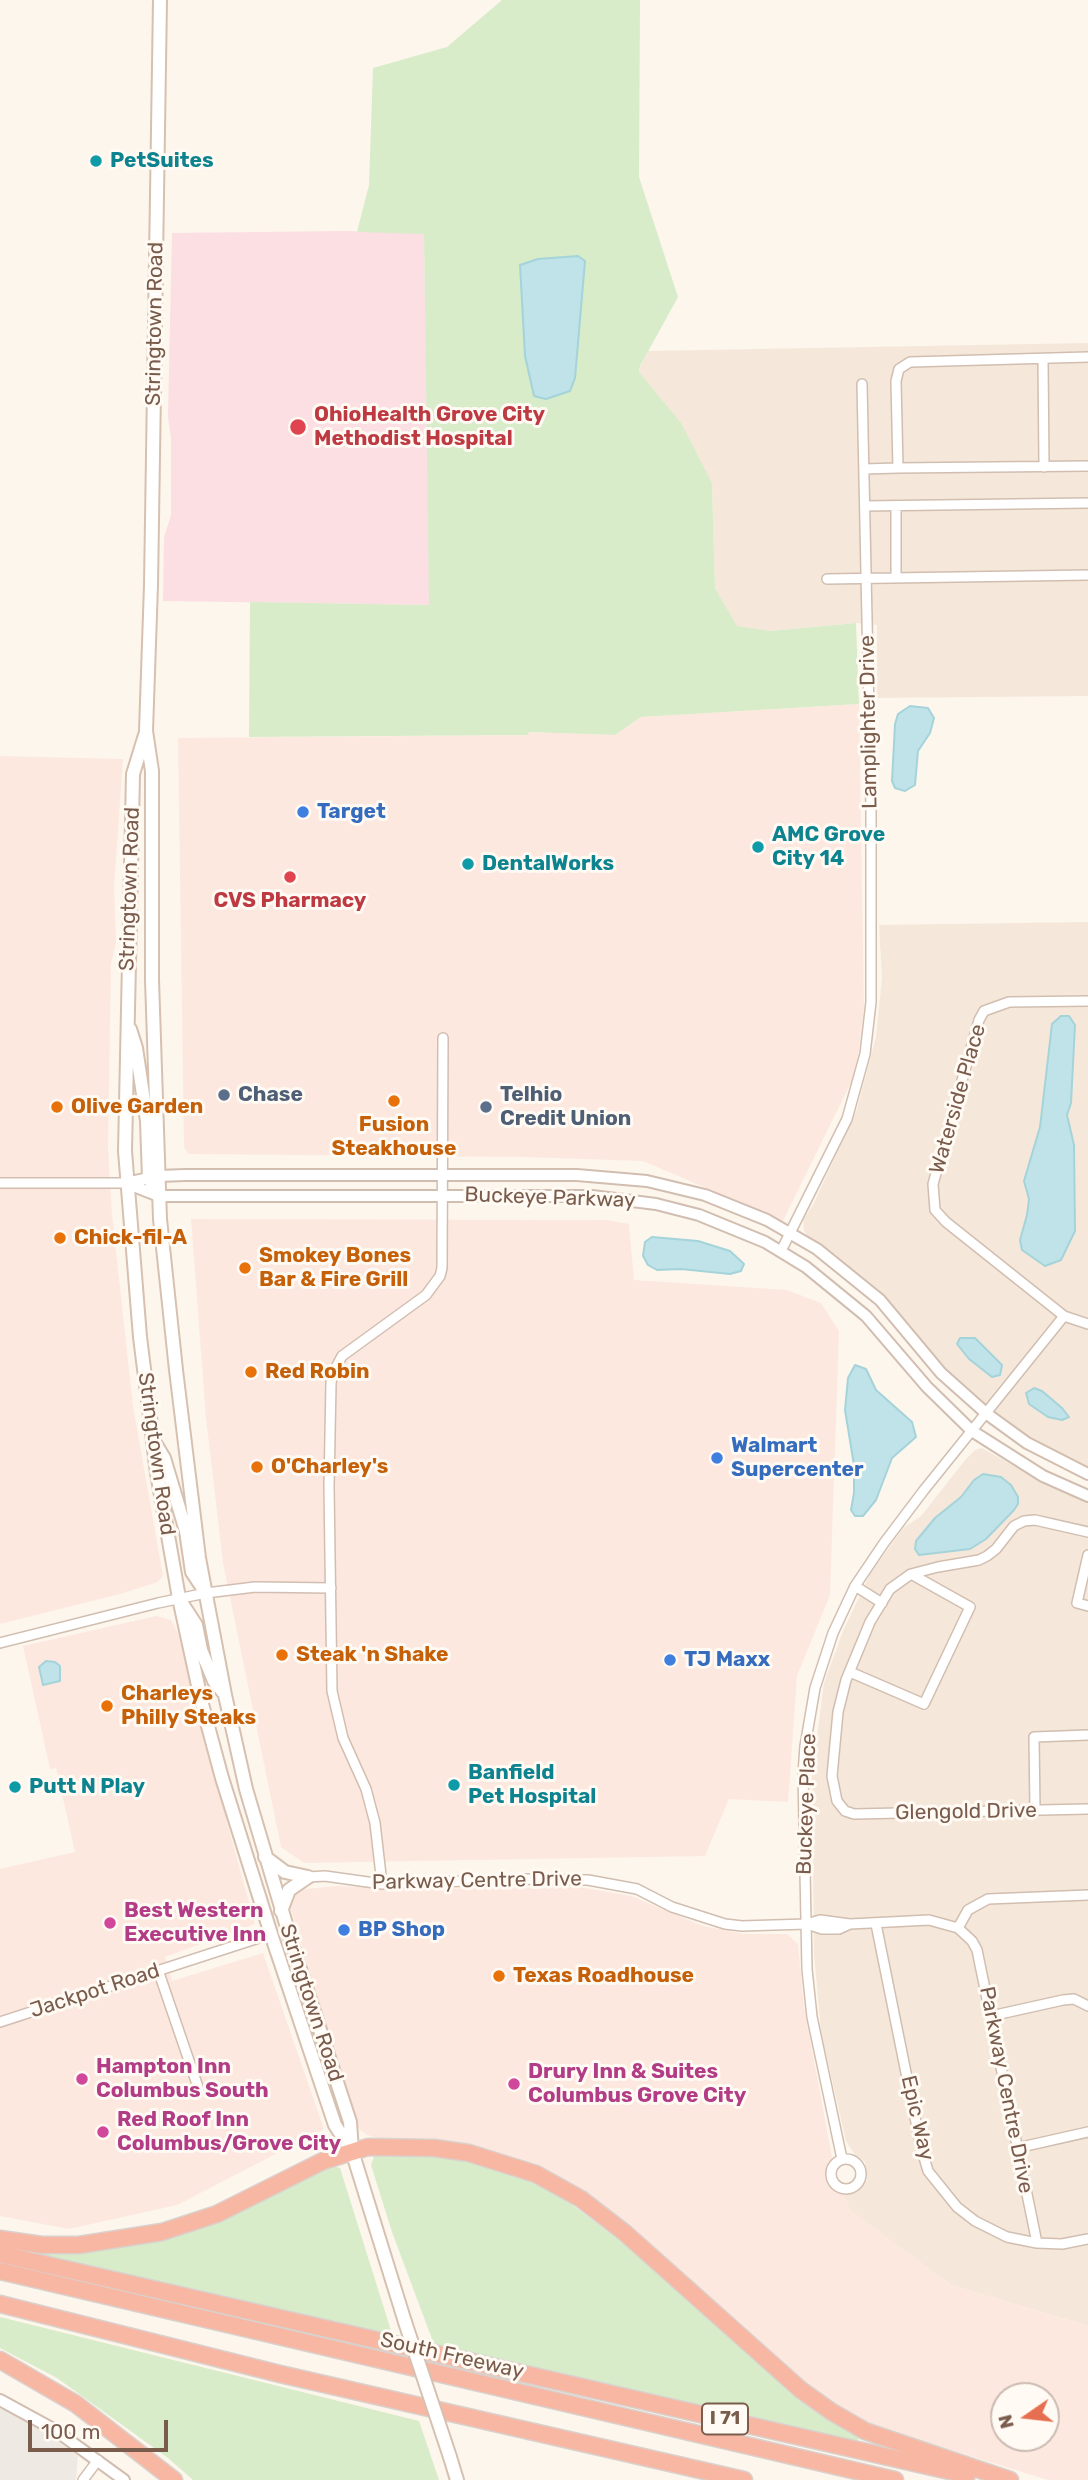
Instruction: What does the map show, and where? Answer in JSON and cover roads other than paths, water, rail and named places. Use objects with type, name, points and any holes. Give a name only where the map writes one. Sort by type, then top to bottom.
[{"type":"highway","points":[[0,2239],[42,2245],[79,2245],[162,2232],[217,2214],[323,2161],[368,2147],[434,2148],[469,2153],[536,2174],[581,2199],[625,2233],[775,2368],[832,2412],[865,2431],[1010,2480]]},
{"type":"highway","name":"I 71","points":[[0,2254],[984,2480]]},
{"type":"highway","name":"South Freeway","points":[[0,2271],[895,2480]]},
{"type":"highway","points":[[0,2304],[281,2374],[744,2480]]},
{"type":"highway","points":[[0,2360],[76,2404],[174,2480]]},
{"type":"main road","name":"Stringtown Road","points":[[160,0],[151,584],[146,732],[152,771],[154,1177],[159,1196],[184,1446],[206,1593],[246,1789],[281,1911],[351,2122],[352,2151],[457,2480]]},
{"type":"main road","name":"Stringtown Road","points":[[146,732],[133,774],[126,1183],[152,1437],[179,1598],[215,1754],[271,1934],[335,2125],[352,2151]]},
{"type":"main road","points":[[127,1017],[136,1048],[154,1177]]},
{"type":"main road","points":[[152,1437],[164,1458],[186,1531],[192,1572],[206,1593]]},
{"type":"main road","points":[[179,1598],[196,1625],[201,1650],[214,1681],[225,1695]]},
{"type":"main road","points":[[265,1857],[285,1872],[308,1877]]},
{"type":"main road","points":[[281,1911],[289,1890],[308,1877]]},
{"type":"main road","points":[[271,1934],[280,1935],[314,2037],[327,2051]]},
{"type":"street","points":[[898,468],[896,381],[899,369],[910,362],[1088,357]]},
{"type":"street","points":[[1043,359],[1044,467]]},
{"type":"street","name":"Lamplighter Drive","points":[[781,1251],[847,1119],[865,1054],[871,1003],[872,917],[862,384]]},
{"type":"street","points":[[864,468],[1088,467]]},
{"type":"street","points":[[865,506],[1088,503]]},
{"type":"street","points":[[895,507],[896,578]]},
{"type":"street","points":[[827,579],[1088,575]]},
{"type":"street","name":"Waterside Place","points":[[1064,1317],[946,1222],[935,1210],[933,1184],[979,1020],[984,1011],[1009,1002],[1088,1001]]},
{"type":"street","points":[[382,1884],[375,1824],[366,1789],[343,1738],[332,1691],[329,1487],[332,1373],[337,1362],[349,1350],[426,1295],[436,1283],[442,1268],[443,1038]]},
{"type":"street","name":"Buckeye Parkway","points":[[0,1183],[126,1183],[154,1177],[442,1174],[576,1175],[647,1181],[724,1202],[791,1233],[849,1274],[880,1300],[941,1373],[987,1415],[1027,1443],[1088,1474]]},
{"type":"street","name":"Buckeye Parkway","points":[[126,1183],[159,1196],[592,1196],[656,1203],[699,1215],[736,1228],[781,1251],[834,1288],[866,1316],[927,1387],[972,1431],[1043,1476],[1088,1496]]},
{"type":"street","points":[[1064,1317],[1088,1324]]},
{"type":"street","name":"Buckeye Place","points":[[842,2159],[812,2017],[807,1969],[803,1774],[805,1746],[823,1661],[855,1586],[884,1543],[1064,1317]]},
{"type":"street","points":[[911,1574],[970,1606],[924,1704],[850,1672],[870,1622],[890,1589],[911,1574],[978,1560],[996,1549],[1014,1526],[1024,1521],[1035,1520],[1088,1532]]},
{"type":"street","points":[[1088,1555],[1077,1603],[1088,1605]]},
{"type":"street","points":[[855,1586],[882,1602]]},
{"type":"street","points":[[0,1643],[206,1593],[256,1587],[331,1588]]},
{"type":"street","name":"Glengold Drive","points":[[850,1672],[838,1713],[832,1776],[837,1801],[845,1811],[862,1815],[1088,1809]]},
{"type":"street","points":[[1035,1811],[1034,1737],[1088,1735]]},
{"type":"street","name":"Parkway Centre Drive","points":[[308,1877],[325,1876],[382,1884],[523,1879],[588,1880],[637,1889],[673,1907],[725,1924],[806,1924],[822,1929],[839,1929],[850,1924],[929,1920],[958,1927],[977,1950],[1037,2243]]},
{"type":"street","points":[[958,1927],[968,1910],[988,1899],[1088,1895]]},
{"type":"street","name":"Epic Way","points":[[876,1924],[928,2171],[957,2207],[975,2221],[1007,2237],[1037,2243],[1062,2244],[1088,2239]]},
{"type":"street","name":"Jackpot Road","points":[[0,2022],[271,1934]]},
{"type":"street","points":[[159,1970],[200,2090]]},
{"type":"street","points":[[990,2016],[1063,2000],[1074,1999],[1088,2006]]},
{"type":"street","points":[[1017,2148],[1088,2132]]},
{"type":"street","points":[[0,2400],[55,2430],[124,2480]]},
{"type":"street","points":[[83,2480],[98,2460]]},
{"type":"water","points":[[578,256],[585,261],[575,378],[570,391],[546,399],[534,396],[525,356],[520,265],[538,259]]},
{"type":"water","points":[[910,706],[928,708],[934,718],[930,733],[918,751],[915,785],[905,791],[895,788],[892,781],[895,724],[898,714]]},
{"type":"water","points":[[1061,1016],[1069,1016],[1075,1025],[1071,1103],[1067,1115],[1074,1145],[1075,1231],[1061,1260],[1045,1266],[1022,1250],[1020,1240],[1029,1199],[1024,1181],[1040,1127],[1052,1024]]},
{"type":"water","points":[[652,1237],[698,1241],[730,1251],[744,1264],[741,1271],[730,1274],[681,1269],[657,1270],[648,1265],[643,1256],[645,1242]]},
{"type":"water","points":[[960,1338],[975,1338],[1002,1365],[1000,1375],[992,1377],[969,1359],[957,1344]]},
{"type":"water","points":[[855,1365],[866,1369],[876,1390],[912,1422],[916,1437],[892,1458],[876,1500],[863,1516],[855,1516],[851,1510],[854,1465],[845,1410],[848,1378]]},
{"type":"water","points":[[1034,1388],[1042,1391],[1069,1417],[1062,1420],[1048,1417],[1029,1404],[1026,1393]]},
{"type":"water","points":[[983,1474],[1001,1477],[1011,1485],[1018,1497],[1014,1510],[986,1539],[970,1549],[919,1555],[915,1549],[916,1541],[935,1518]]},
{"type":"water","points":[[46,1661],[60,1666],[60,1681],[43,1685],[39,1667]]},
{"type":"place","name":"PetSuites","points":[[96,161]]},
{"type":"place","name":"OhioHealth Grove City Methodist Hospital","points":[[298,427]]},
{"type":"place","name":"Target","points":[[303,812]]},
{"type":"place","name":"AMC Grove City 14","points":[[758,847]]},
{"type":"place","name":"DentalWorks","points":[[468,864]]},
{"type":"place","name":"CVS Pharmacy","points":[[290,877]]},
{"type":"place","name":"Chase","points":[[224,1095]]},
{"type":"place","name":"Fusion Steakhouse","points":[[394,1101]]},
{"type":"place","name":"Olive Garden","points":[[57,1107]]},
{"type":"place","name":"Telhio Credit Union","points":[[486,1107]]},
{"type":"place","name":"Chick-fil-A","points":[[60,1238]]},
{"type":"place","name":"Smokey Bones Bar & Fire Grill","points":[[245,1268]]},
{"type":"place","name":"Red Robin","points":[[251,1372]]},
{"type":"place","name":"Walmart Supercenter","points":[[717,1458]]},
{"type":"place","name":"O'Charley's","points":[[257,1467]]},
{"type":"place","name":"Steak 'n Shake","points":[[282,1655]]},
{"type":"place","name":"TJ Maxx","points":[[670,1660]]},
{"type":"place","name":"Charleys Philly Steaks","points":[[107,1706]]},
{"type":"place","name":"Banfield Pet Hospital","points":[[454,1785]]},
{"type":"place","name":"Putt N Play","points":[[15,1787]]},
{"type":"place","name":"Best Western Executive Inn","points":[[110,1923]]},
{"type":"place","name":"BP Shop","points":[[344,1930]]},
{"type":"place","name":"Texas Roadhouse","points":[[499,1976]]},
{"type":"place","name":"Hampton Inn Columbus South","points":[[82,2079]]},
{"type":"place","name":"Drury Inn & Suites Columbus Grove City","points":[[514,2084]]},
{"type":"place","name":"Red Roof Inn Columbus/Grove City","points":[[103,2132]]}]
